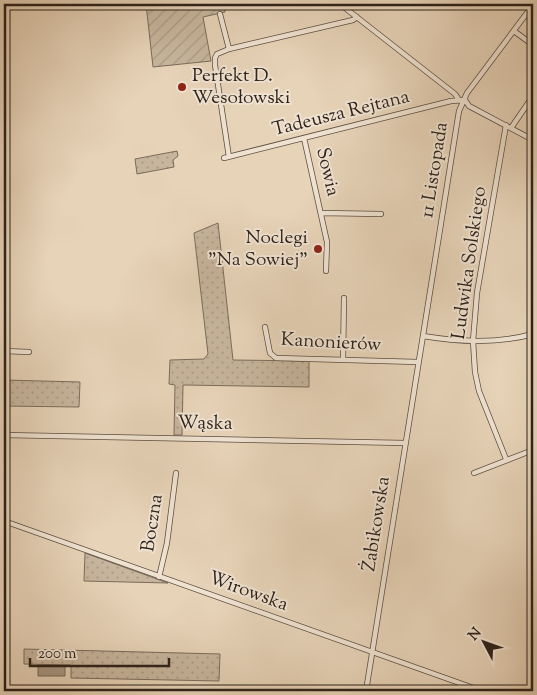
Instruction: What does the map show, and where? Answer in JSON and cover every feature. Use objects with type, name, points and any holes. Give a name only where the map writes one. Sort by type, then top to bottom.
[{"type":"street","points":[[340,4],[469,106],[533,140]]},
{"type":"street","name":"11 Listopada","points":[[418,362],[462,100],[533,5]]},
{"type":"street","points":[[220,14],[229,49],[353,20],[357,17]]},
{"type":"street","points":[[514,31],[533,45]]},
{"type":"street","name":"Tadeusza Rejtana","points":[[229,49],[220,52],[215,58],[226,158],[462,100]]},
{"type":"street","points":[[508,127],[533,96]]},
{"type":"street","name":"Ludwika Solskiego","points":[[506,460],[480,395],[475,372],[473,341],[476,300],[508,127]]},
{"type":"street","name":"Sowia","points":[[304,138],[328,247],[326,271]]},
{"type":"street","name":"Sowia","points":[[321,213],[381,214]]},
{"type":"street","points":[[343,360],[344,298]]},
{"type":"street","name":"Kanonierów","points":[[265,327],[270,352],[273,357],[418,362]]},
{"type":"street","points":[[423,336],[454,341],[473,341],[506,339],[533,334]]},
{"type":"street","points":[[4,351],[28,352]]},
{"type":"street","name":"Żabikowska","points":[[366,691],[418,362]]},
{"type":"street","name":"Wąska","points":[[4,435],[405,443]]},
{"type":"street","points":[[474,472],[533,450]]},
{"type":"street","name":"Boczna","points":[[158,577],[167,543],[176,472]]},
{"type":"street","name":"Wirowska","points":[[4,521],[482,691]]},
{"type":"shaded area","points":[[146,4],[224,4],[225,12],[203,17],[211,61],[153,67]]},
{"type":"shaded area","points":[[177,151],[178,156],[173,160],[174,167],[137,174],[135,159]]},
{"type":"shaded area","points":[[218,223],[233,360],[309,361],[309,387],[183,385],[182,435],[174,435],[175,385],[169,384],[170,360],[204,359],[208,354],[194,233]]},
{"type":"shaded area","points":[[4,380],[80,382],[79,407],[4,406]]},
{"type":"shaded area","points":[[85,553],[168,583],[84,581]]},
{"type":"shaded area","points":[[24,649],[220,654],[219,681],[71,678],[71,665],[24,664]]},
{"type":"shaded area","points":[[38,665],[65,666],[65,676],[38,676]]},
{"type":"place","name":"Perfekt D. Wesołowski","points":[[182,87]]},
{"type":"place","name":"Noclegi \"Na Sowiej\"","points":[[318,249]]}]
